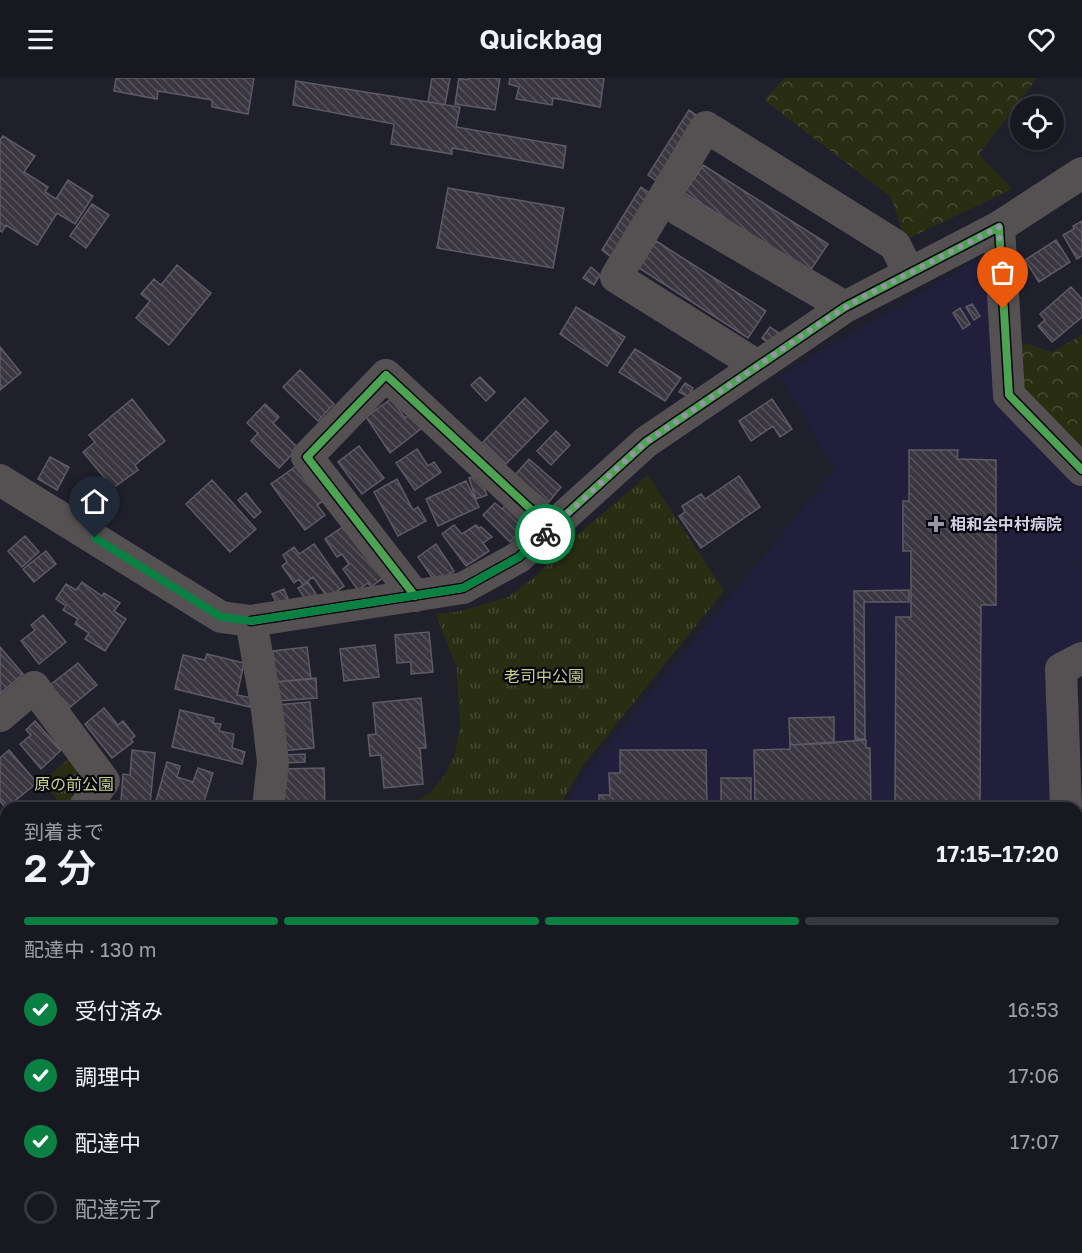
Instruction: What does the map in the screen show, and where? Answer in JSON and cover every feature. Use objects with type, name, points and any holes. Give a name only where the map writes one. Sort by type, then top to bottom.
[{"type":"street","points":[[758,366],[616,277],[706,128],[895,245],[909,273]]},
{"type":"street","points":[[0,480],[221,617],[251,621],[463,588],[519,557],[646,442],[845,307],[999,227],[1082,173]]},
{"type":"street","points":[[662,200],[845,307]]},
{"type":"street","points":[[999,227],[1009,395],[1082,470]]},
{"type":"street","points":[[415,596],[307,457],[386,375],[551,528]]},
{"type":"street","points":[[251,621],[267,710],[273,762],[269,802]]},
{"type":"street","points":[[1066,802],[1060,669],[1082,658]]},
{"type":"street","points":[[0,716],[34,687],[104,781],[88,802]]},
{"type":"shaded area","name":"相和会中村病院","points":[[985,255],[1000,402],[1082,490],[1082,559],[1078,561],[1082,570],[1082,646],[1052,802],[568,802],[585,773],[835,470],[780,376]]},
{"type":"green space","points":[[785,78],[1037,78],[1023,96],[1010,96],[1010,113],[979,154],[1012,189],[905,240],[891,197],[764,100]]},
{"type":"green space","points":[[1082,335],[1082,451],[1017,390],[1015,340],[1052,352]]},
{"type":"green space","name":"老司中公園","points":[[648,475],[724,591],[584,764],[562,802],[414,802],[431,792],[445,775],[455,754],[460,728],[457,669],[436,614],[462,611],[508,597],[535,577],[569,542]]},
{"type":"green space","name":"原の前公園","points":[[80,749],[104,781],[88,802],[60,802],[42,782]]},
{"type":"building","points":[[116,78],[254,78],[248,114],[212,107],[212,100],[158,91],[157,99],[114,91]]},
{"type":"building","points":[[432,78],[450,78],[445,105],[428,102]]},
{"type":"building","points":[[459,78],[467,80],[468,78],[500,78],[495,110],[455,104]]},
{"type":"building","points":[[510,78],[604,78],[600,107],[553,98],[552,105],[516,99],[519,87],[509,84]]},
{"type":"building","points":[[296,81],[460,107],[456,127],[566,146],[563,168],[452,148],[452,154],[391,144],[394,124],[293,105]]},
{"type":"building","points":[[689,110],[699,117],[658,182],[648,175]]},
{"type":"building","points":[[3,136],[35,156],[24,172],[48,187],[45,192],[56,199],[68,180],[93,196],[75,224],[57,213],[37,245],[6,225],[2,232],[0,231],[0,140]]},
{"type":"building","points":[[703,165],[828,244],[810,271],[684,193]]},
{"type":"building","points":[[641,187],[651,194],[611,257],[602,250]]},
{"type":"building","points":[[448,188],[564,208],[553,268],[437,248]]},
{"type":"building","points":[[92,204],[109,215],[86,248],[70,236]]},
{"type":"building","points":[[1082,221],[1082,256],[1077,259],[1063,235]]},
{"type":"building","points":[[1056,240],[1070,262],[1039,282],[1025,260]]},
{"type":"building","points":[[656,241],[766,311],[748,338],[639,268]]},
{"type":"building","points":[[177,265],[211,293],[169,345],[136,318],[150,301],[141,294],[154,279],[161,285]]},
{"type":"building","points":[[591,267],[600,275],[594,285],[583,278]]},
{"type":"building","points":[[1071,287],[1082,299],[1082,317],[1052,342],[1038,326],[1045,320],[1040,314]]},
{"type":"building","points":[[972,304],[980,316],[974,320],[966,307]]},
{"type":"building","points":[[576,307],[625,337],[607,366],[560,334]]},
{"type":"building","points":[[960,308],[970,324],[963,329],[953,313]]},
{"type":"building","points":[[770,327],[779,333],[771,345],[762,338]]},
{"type":"building","points":[[0,347],[21,373],[0,390]]},
{"type":"building","points":[[635,349],[681,378],[665,401],[619,372]]},
{"type":"building","points":[[300,370],[334,404],[318,421],[283,387]]},
{"type":"building","points":[[480,377],[495,392],[486,401],[471,385]]},
{"type":"building","points":[[685,383],[693,388],[689,397],[679,392]]},
{"type":"building","points":[[525,398],[548,421],[506,464],[483,442]]},
{"type":"building","points":[[132,399],[165,441],[135,465],[138,470],[113,488],[83,452],[95,442],[89,435]]},
{"type":"building","points":[[391,399],[405,418],[412,412],[423,427],[390,453],[366,417]]},
{"type":"building","points":[[772,399],[792,429],[780,437],[773,426],[751,441],[739,421]]},
{"type":"building","points":[[265,404],[279,417],[273,423],[298,448],[279,468],[251,441],[258,433],[247,423]]},
{"type":"building","points":[[556,431],[570,445],[551,465],[537,451]]},
{"type":"building","points":[[359,446],[384,478],[362,494],[338,462]]},
{"type":"building","points":[[417,449],[428,466],[434,462],[441,472],[415,490],[396,463]]},
{"type":"building","points":[[909,450],[958,450],[957,459],[996,460],[996,605],[981,605],[980,802],[895,802],[896,617],[911,617],[911,551],[903,551],[903,501],[909,501]]},
{"type":"building","points":[[50,457],[69,467],[57,490],[38,479]]},
{"type":"building","points":[[529,459],[561,487],[548,503],[515,475]]},
{"type":"building","points":[[302,462],[328,498],[317,505],[325,515],[305,530],[271,484]]},
{"type":"building","points":[[479,475],[487,495],[476,499],[469,478]]},
{"type":"building","points":[[739,476],[760,507],[701,548],[679,516],[685,512],[682,506],[701,494],[705,499]]},
{"type":"building","points":[[397,479],[413,510],[418,507],[426,521],[398,536],[374,492]]},
{"type":"building","points":[[212,480],[256,529],[230,552],[186,504]]},
{"type":"building","points":[[466,481],[479,507],[438,526],[426,499]]},
{"type":"building","points":[[246,493],[261,512],[254,518],[238,500]]},
{"type":"building","points":[[495,503],[502,509],[508,503],[525,521],[521,525],[525,527],[510,542],[483,515]]},
{"type":"building","points":[[347,524],[384,577],[371,587],[368,583],[358,590],[343,569],[349,564],[342,554],[337,557],[325,539]]},
{"type":"building","points":[[454,525],[462,534],[476,525],[481,527],[492,537],[483,543],[489,551],[466,566],[442,534]]},
{"type":"building","points":[[25,536],[39,552],[22,567],[8,551]]},
{"type":"building","points":[[314,544],[344,586],[328,598],[313,577],[303,585],[299,579],[294,583],[282,566],[287,562],[283,555],[294,547],[299,554]]},
{"type":"building","points":[[436,544],[454,571],[436,583],[418,557]]},
{"type":"building","points":[[46,551],[56,564],[34,582],[23,569]]},
{"type":"building","points":[[82,582],[102,596],[104,593],[120,603],[114,611],[126,619],[105,651],[85,639],[89,633],[75,624],[78,619],[63,610],[66,606],[56,599],[66,584],[76,590]]},
{"type":"building","points":[[308,582],[316,594],[306,600],[298,588]]},
{"type":"building","points":[[284,589],[289,601],[278,606],[272,594]]},
{"type":"building","points":[[909,590],[909,602],[864,602],[865,739],[855,739],[854,591]]},
{"type":"building","points":[[43,615],[66,642],[39,664],[21,641],[35,630],[31,625]]},
{"type":"building","points":[[429,632],[433,672],[411,674],[411,662],[397,663],[395,635]]},
{"type":"building","points":[[375,645],[379,677],[344,681],[340,649]]},
{"type":"building","points":[[0,647],[23,674],[0,694]]},
{"type":"building","points":[[307,647],[311,679],[276,682],[273,651]]},
{"type":"building","points":[[207,654],[244,663],[237,695],[252,698],[250,707],[175,689],[183,655],[205,660]]},
{"type":"building","points":[[78,663],[97,685],[69,708],[50,685]]},
{"type":"building","points":[[316,678],[317,698],[277,701],[275,682]]},
{"type":"building","points":[[421,698],[426,748],[420,748],[423,784],[384,788],[381,755],[370,756],[368,735],[376,734],[373,703]]},
{"type":"building","points":[[310,702],[314,748],[280,751],[277,705]]},
{"type":"building","points":[[104,708],[118,725],[123,721],[135,736],[131,739],[133,742],[112,758],[85,724]]},
{"type":"building","points":[[180,710],[214,718],[213,723],[221,724],[219,731],[234,734],[232,748],[245,752],[242,764],[172,747]]},
{"type":"building","points":[[834,717],[834,743],[790,745],[789,718]]},
{"type":"building","points":[[35,721],[61,750],[41,769],[20,744],[31,735],[26,730]]},
{"type":"building","points":[[866,740],[866,748],[870,748],[871,802],[755,802],[754,750],[790,749],[790,745]]},
{"type":"building","points":[[9,750],[37,783],[13,802],[0,801],[0,758]]},
{"type":"building","points":[[132,750],[155,753],[150,802],[121,801],[123,774],[130,775]]},
{"type":"building","points":[[620,750],[706,750],[707,802],[599,802],[599,795],[610,795],[609,773],[620,773]]},
{"type":"building","points":[[305,754],[305,762],[284,763],[284,755]]},
{"type":"building","points":[[167,762],[180,766],[177,777],[193,782],[198,768],[213,773],[204,802],[156,802]]},
{"type":"building","points":[[324,768],[325,802],[283,802],[282,769]]},
{"type":"building","points":[[721,778],[751,778],[751,802],[721,802]]},
{"type":"cycle path","points":[[251,621],[463,588],[519,557],[646,442],[845,307],[999,227],[1009,395],[1082,470]]},
{"type":"cycle path","points":[[415,596],[307,457],[386,375],[551,528]]},
{"type":"way so far","points":[[545,534],[646,442],[828,318],[861,298],[999,227],[1003,309]]},
{"type":"place","name":"相和会中村病院","points":[[936,524]]},
{"type":"route","points":[[95,538],[221,617],[251,621],[463,588],[519,557],[545,534]]}]
